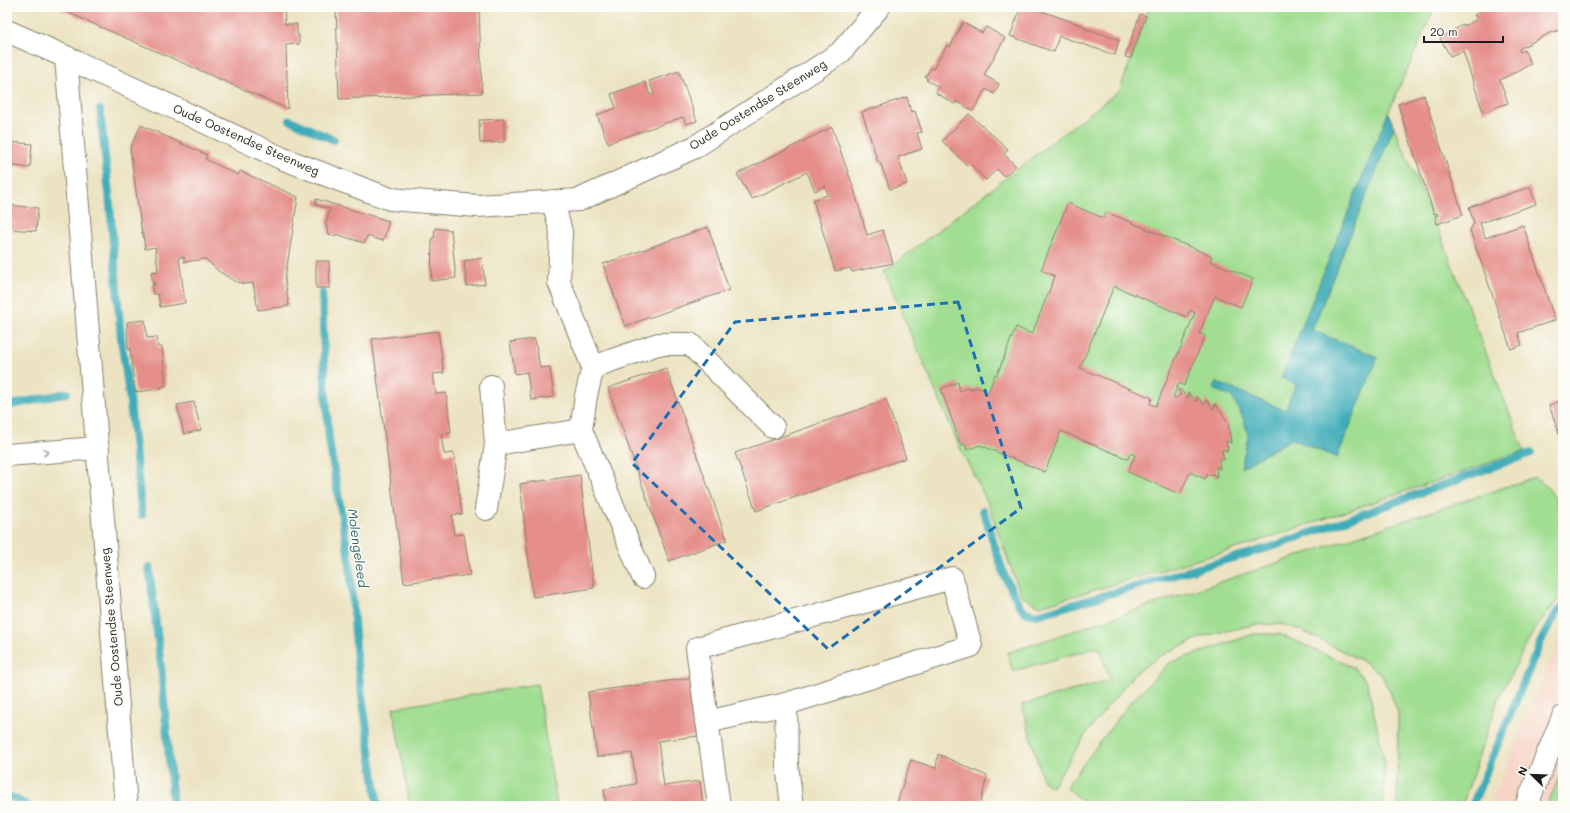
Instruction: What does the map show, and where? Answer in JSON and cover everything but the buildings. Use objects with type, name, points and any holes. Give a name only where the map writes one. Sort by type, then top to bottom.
[{"type":"street","name":"Oude Oostendse Steenweg","points":[[7,31],[66,57],[281,158],[390,199],[477,206],[580,200],[695,147],[840,53],[879,7]]},
{"type":"street","name":"Oude Oostendse Steenweg","points":[[66,57],[126,806]]},
{"type":"street","points":[[553,201],[561,232],[559,282],[593,367],[586,396],[581,430],[643,577]]},
{"type":"street","points":[[593,367],[658,344],[690,344],[773,426]]},
{"type":"street","points":[[486,509],[496,444],[491,386]]},
{"type":"street","points":[[496,444],[581,430]]},
{"type":"street","points":[[7,455],[98,448]]},
{"type":"street","points":[[707,722],[786,704],[971,646],[952,578],[697,648],[707,722],[719,806]]},
{"type":"street","points":[[786,704],[787,765],[792,806]]},
{"type":"street","points":[[1526,806],[1563,716]]},
{"type":"highlighted area","points":[[958,302],[1021,508],[828,649],[632,463],[735,322]]},
{"type":"shaded area","points":[[1563,636],[1563,806],[1490,806],[1551,658]]},
{"type":"green space","points":[[1149,7],[1435,7],[1388,113],[1442,239],[1524,451],[1248,545],[1040,606],[1021,596],[987,501],[960,448],[884,272],[1120,90]]},
{"type":"green space","points":[[1535,477],[1547,487],[1558,502],[1563,517],[1563,593],[1533,632],[1499,697],[1462,806],[1397,806],[1398,712],[1381,674],[1366,663],[1298,629],[1280,624],[1253,625],[1204,636],[1162,655],[1135,673],[1086,734],[1052,787],[1043,781],[1022,705],[1110,680],[1099,647],[1013,671],[1007,653]]},
{"type":"green space","points":[[1254,634],[1279,634],[1354,668],[1367,682],[1385,763],[1383,806],[1088,806],[1066,787],[1128,705],[1169,663]]},
{"type":"green space","points":[[537,684],[557,806],[410,806],[393,708]]},
{"type":"green space","points":[[1563,768],[1563,806],[1547,806]]},
{"type":"water","points":[[1388,113],[1394,127],[1312,330],[1378,357],[1337,458],[1292,439],[1241,468],[1248,435],[1244,420],[1232,397],[1213,389],[1216,382],[1285,410],[1296,384],[1281,378]]},
{"type":"waterway","points":[[100,110],[109,194],[121,338],[130,403],[142,515]]},
{"type":"waterway","name":"Molengeleed","points":[[290,120],[334,140]]},
{"type":"waterway","name":"Molengeleed","points":[[322,293],[325,383],[329,440],[350,565],[357,661],[378,806]]},
{"type":"waterway","points":[[7,406],[67,393]]},
{"type":"waterway","points":[[983,510],[1004,575],[1020,607],[1027,613],[1037,615],[1274,546],[1531,453]]},
{"type":"waterway","points":[[149,567],[161,666],[173,806]]},
{"type":"waterway","points":[[1472,806],[1541,641],[1557,612],[1563,605]]},
{"type":"waterway","points":[[7,795],[29,806]]}]
